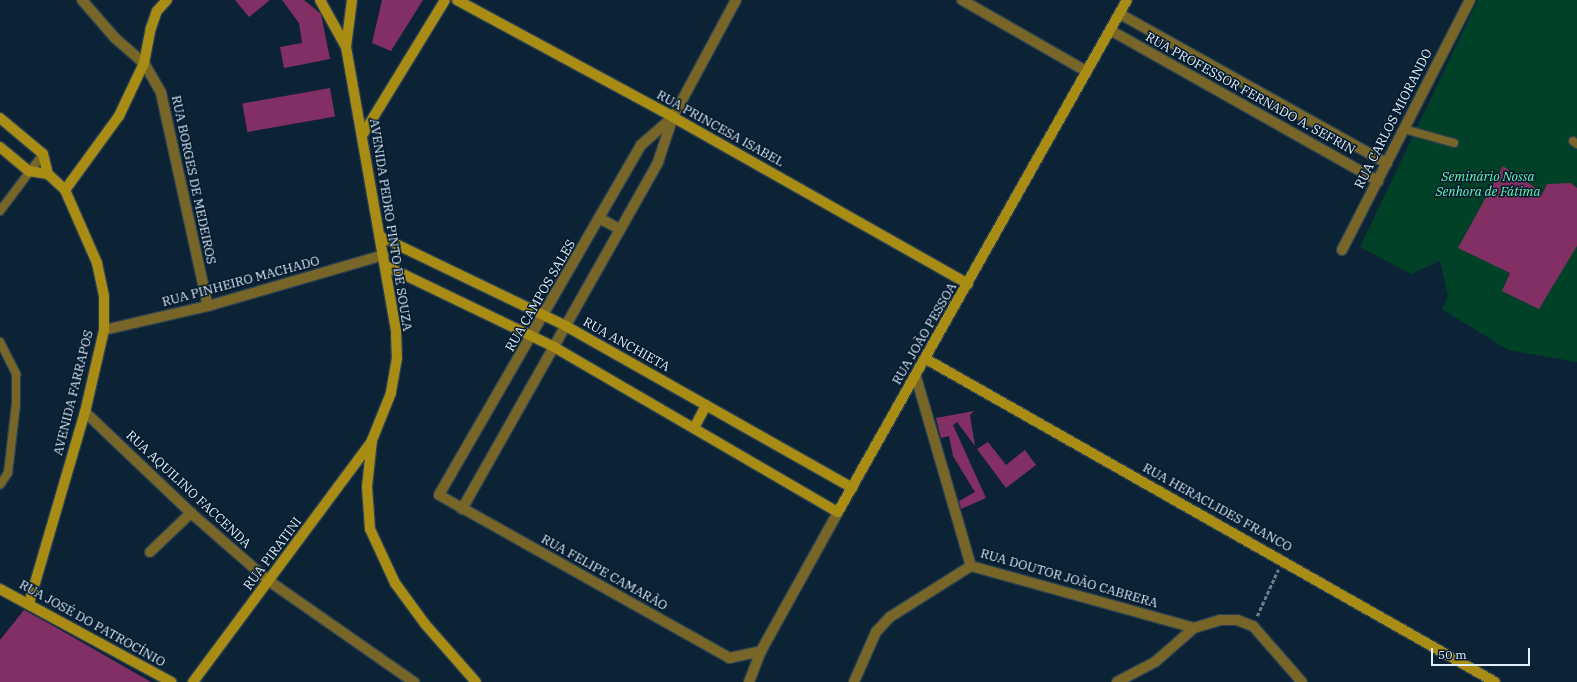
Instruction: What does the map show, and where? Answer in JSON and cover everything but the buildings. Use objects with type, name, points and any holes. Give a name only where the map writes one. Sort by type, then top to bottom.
[{"type":"street","name":"RUA BORGES DE MEDEIROS","points":[[82,0],[115,38],[144,63],[161,93],[208,306]]},
{"type":"street","points":[[65,190],[119,116],[144,63],[151,28],[157,11],[167,0]]},
{"type":"street","name":"AVENIDA PEDRO PINTO DE SOUZA","points":[[320,0],[346,47],[363,134],[396,332],[397,358],[391,393],[372,440],[367,487],[370,529],[395,583],[425,624],[476,682]]},
{"type":"street","name":"AVENIDA PEDRO PINTO DE SOUZA","points":[[346,47],[352,0]]},
{"type":"street","points":[[363,134],[444,0]]},
{"type":"street","name":"RUA PRINCESA ISABEL","points":[[457,0],[673,117],[968,284]]},
{"type":"street","name":"RUA CAMPOS SALES","points":[[462,509],[566,326],[618,228],[658,162],[673,117],[736,0]]},
{"type":"street","points":[[962,0],[1086,71]]},
{"type":"street","name":"RUA JOÃO PESSOA","points":[[749,682],[761,650],[1127,0]]},
{"type":"street","name":"RUA CARLOS MIORANDO","points":[[1342,250],[1469,0]]},
{"type":"street","name":"RUA PROFESSOR FERNADO A. SEFRIN","points":[[1120,14],[1387,163]]},
{"type":"street","name":"RUA PROFESSOR FERNADO A. SEFRIN","points":[[1110,30],[1378,181]]},
{"type":"street","name":"RUA CAMPOS SALES","points":[[439,495],[533,337],[641,145],[673,117]]},
{"type":"street","points":[[0,118],[43,154],[48,174],[29,171],[0,147]]},
{"type":"street","name":"AVENIDA FARRAPOS","points":[[29,604],[85,412],[104,330],[104,296],[97,263],[65,190],[48,174]]},
{"type":"street","points":[[599,218],[618,228]]},
{"type":"street","name":"RUA ANCHIETA","points":[[381,237],[566,326],[852,488]]},
{"type":"street","name":"RUA PINHEIRO MACHADO","points":[[104,330],[208,306],[384,255]]},
{"type":"street","points":[[386,266],[554,347],[838,512]]},
{"type":"street","name":"RUA HERACLIDES FRANCO","points":[[926,359],[1495,682]]},
{"type":"street","name":"RUA DOUTOR JOÃO CABRERA","points":[[916,377],[971,566],[1194,628]]},
{"type":"street","points":[[694,428],[706,405]]},
{"type":"street","name":"RUA AQUILINO FACCENDA","points":[[85,412],[191,513],[269,581],[414,682]]},
{"type":"street","name":"RUA PIRATINI","points":[[193,682],[372,440]]},
{"type":"street","name":"RUA FELIPE CAMARÃO","points":[[439,495],[729,658],[761,650]]},
{"type":"street","points":[[150,552],[191,513]]},
{"type":"street","points":[[854,682],[876,632],[890,617],[971,566]]},
{"type":"street","name":"RUA JOSÉ DO PATROCÍNIO","points":[[0,589],[167,681]]},
{"type":"street","points":[[1117,682],[1155,662],[1194,628],[1220,620],[1237,620],[1253,626],[1292,678],[1302,682]]},
{"type":"lane","points":[[1404,129],[1454,143]]},
{"type":"lane","points":[[0,211],[43,154]]},
{"type":"lane","points":[[0,342],[16,374],[16,404],[8,473],[0,485]]},
{"type":"path","points":[[1253,626],[1282,560]]},
{"type":"green space","name":"Seminário Nossa Senhora de Fátima","points":[[1478,0],[1577,0],[1577,362],[1508,350],[1442,309],[1448,296],[1440,261],[1411,274],[1360,247]]}]
